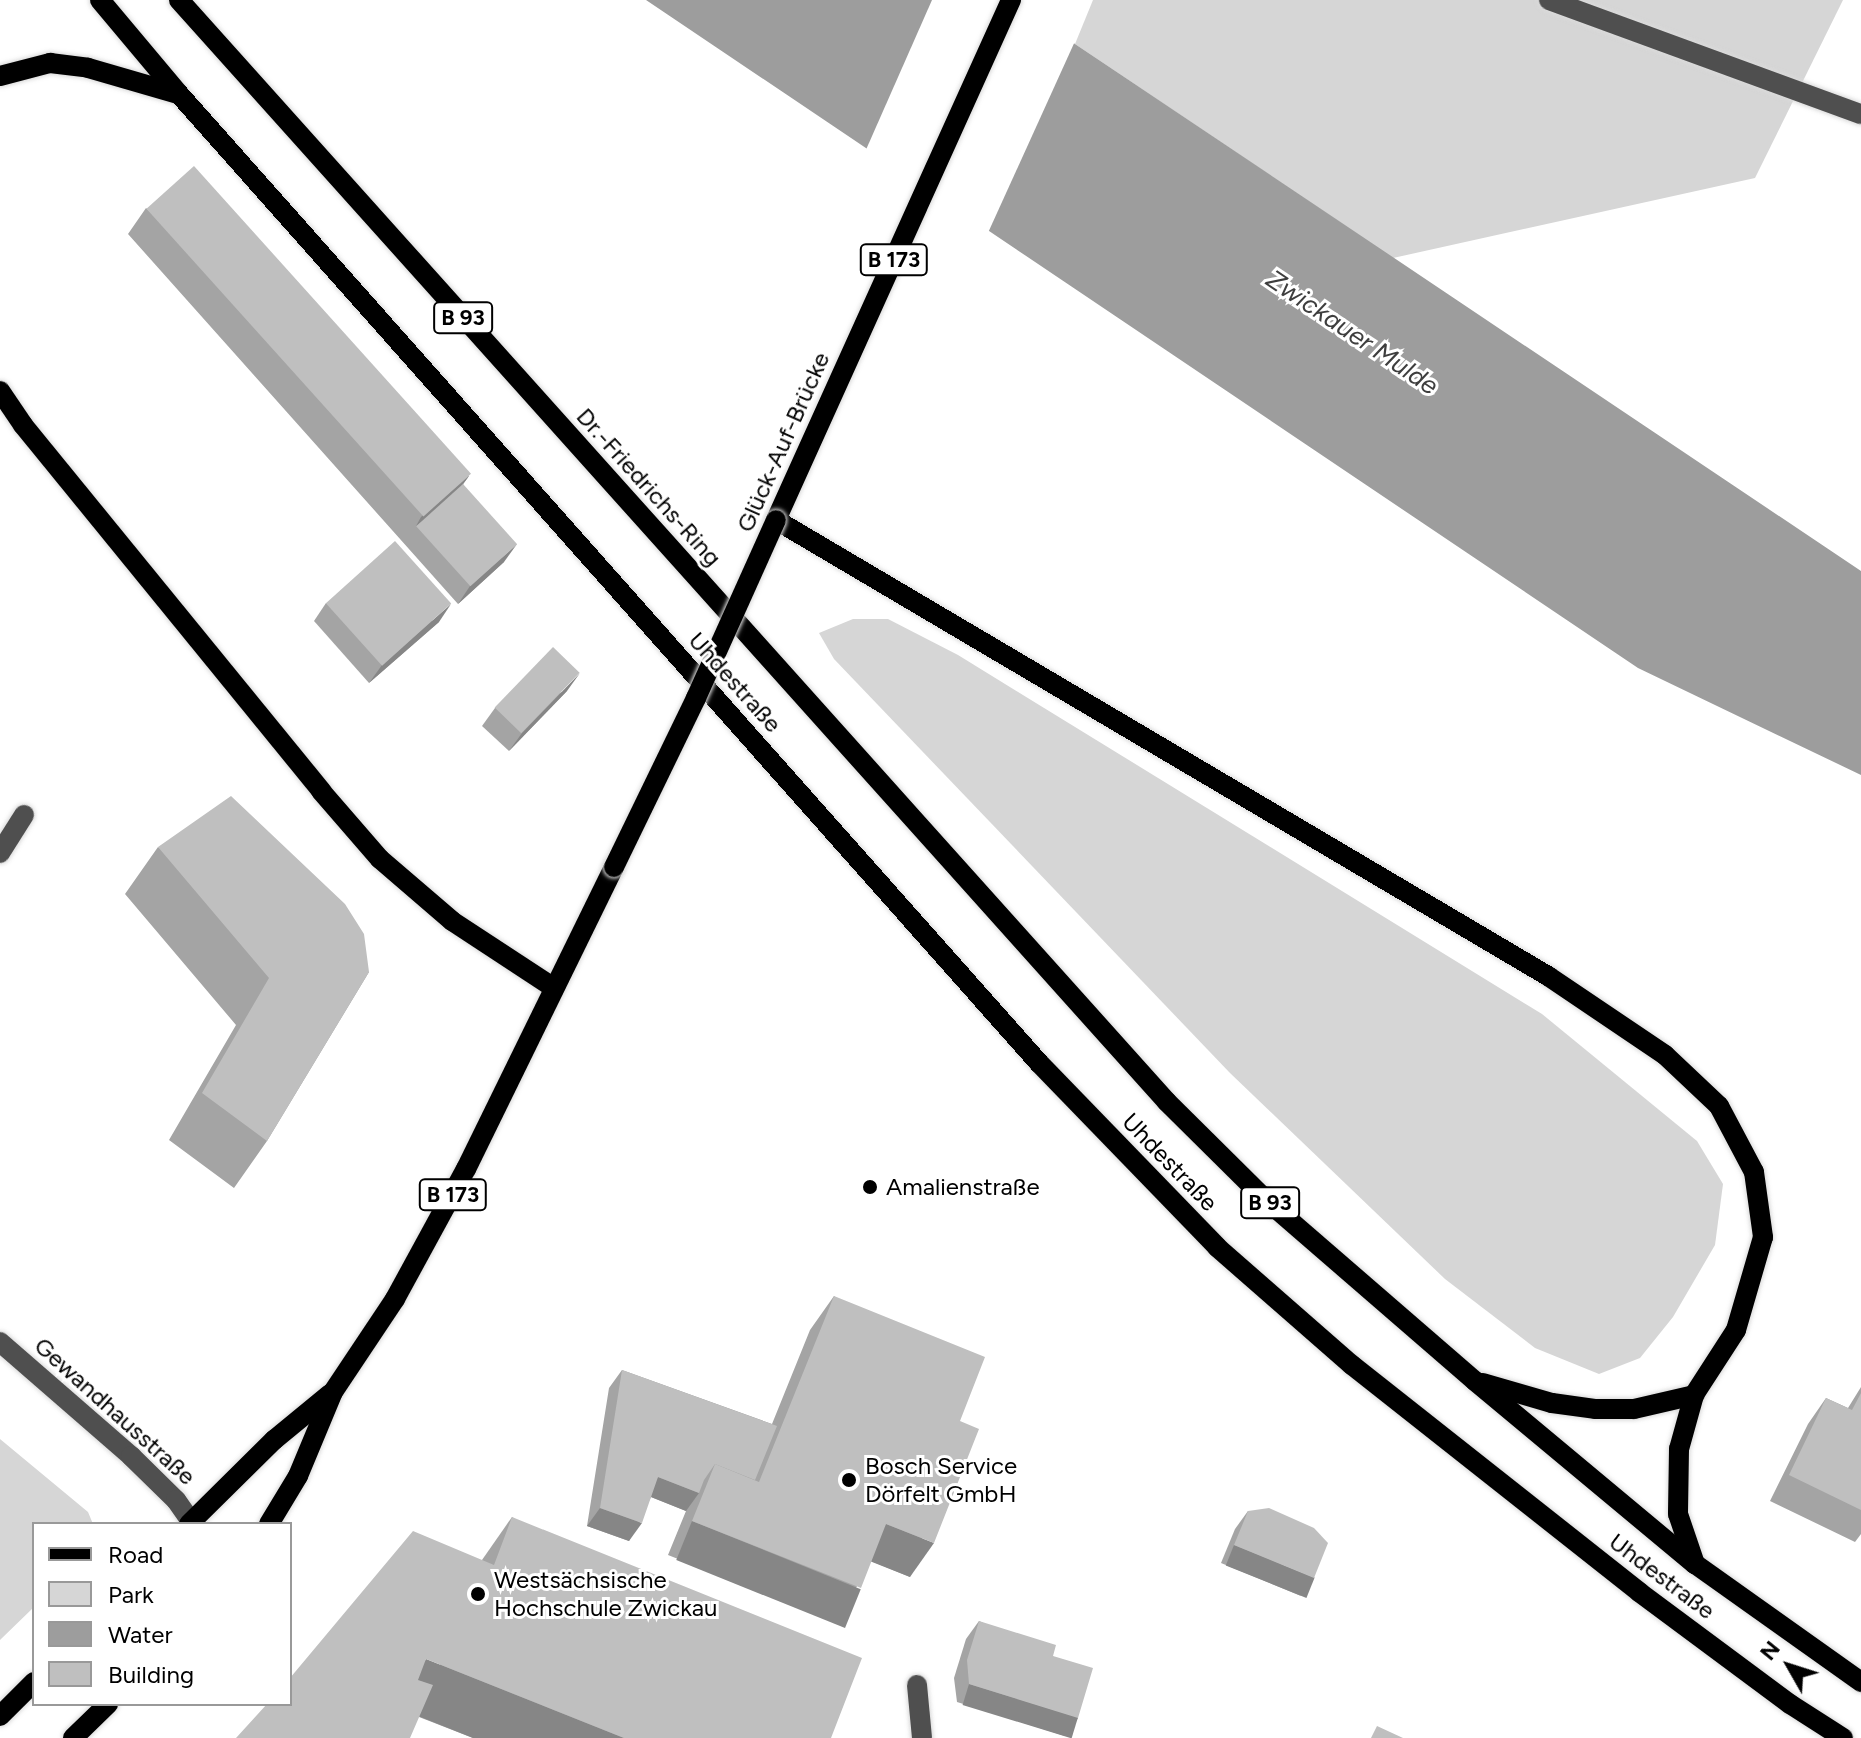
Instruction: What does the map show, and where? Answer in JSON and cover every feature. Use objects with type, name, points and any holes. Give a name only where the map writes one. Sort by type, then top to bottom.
[{"type":"main road","name":"B 93","points":[[100,0],[179,94]]},
{"type":"main road","name":"Dr.-Friedrichs-Ring","points":[[179,0],[1081,1008]]},
{"type":"main road","name":"Glück-Auf-Brücke","points":[[554,988],[696,698],[1011,0]]},
{"type":"main road","points":[[0,76],[50,63],[88,68],[179,94]]},
{"type":"main road","name":"Uhdestraße","points":[[179,94],[1039,1063],[1217,1247],[1352,1365],[1639,1592],[1790,1704],[1843,1738]]},
{"type":"main road","points":[[0,391],[23,425],[380,859],[452,921],[554,988]]},
{"type":"main road","points":[[776,520],[1415,894],[1548,976],[1665,1055],[1719,1106],[1754,1172],[1763,1237],[1736,1330],[1694,1395],[1679,1449],[1678,1514],[1695,1564]]},
{"type":"main road","name":"B 173","points":[[270,1522],[298,1476],[333,1392],[395,1299],[453,1194],[554,988]]},
{"type":"main road","name":"Uhdestraße","points":[[1081,1008],[1167,1102],[1266,1200],[1475,1381],[1695,1564],[1861,1682]]},
{"type":"main road","points":[[1475,1381],[1552,1403],[1595,1409],[1634,1409],[1694,1395]]},
{"type":"main road","name":"B 173","points":[[192,1522],[274,1440],[333,1392]]},
{"type":"main road","points":[[0,1716],[32,1684]]},
{"type":"main road","points":[[73,1738],[106,1706]]},
{"type":"street","points":[[1549,0],[1861,114]]},
{"type":"street","points":[[0,853],[13,820]]},
{"type":"street","name":"Gewandhausstraße","points":[[0,1342],[131,1456],[190,1522]]},
{"type":"street","points":[[917,1685],[922,1738]]},
{"type":"green space","points":[[1093,0],[1843,0],[1755,178],[1393,258],[1075,44]]},
{"type":"green space","points":[[853,619],[888,619],[958,655],[1542,1014],[1697,1141],[1723,1184],[1715,1245],[1673,1317],[1640,1358],[1599,1374],[1535,1348],[1445,1279],[1230,1073],[834,659],[819,633]]},
{"type":"green space","points":[[0,1439],[88,1512],[92,1522],[32,1522],[32,1609],[0,1640]]},
{"type":"water","name":"Zwickauer Mulde","points":[[646,0],[1018,0],[1075,44],[1861,571],[1861,775],[1638,668]]},
{"type":"pier","points":[[932,0],[1025,0],[1076,39],[987,235],[865,152]]},
{"type":"building","points":[[194,166],[471,474],[423,516],[146,209]]},
{"type":"building","points":[[463,484],[517,544],[470,586],[416,526]]},
{"type":"building","points":[[395,541],[451,603],[382,666],[326,603]]},
{"type":"building","points":[[553,647],[580,673],[521,733],[495,707]]},
{"type":"building","points":[[231,796],[345,904],[364,934],[369,972],[267,1141],[202,1093],[269,978],[158,847]]},
{"type":"building","name":"Bosch Service Dörfelt GmbH","points":[[834,1296],[985,1357],[960,1421],[979,1429],[934,1543],[886,1524],[861,1588],[692,1521],[715,1464],[759,1482]]},
{"type":"building","points":[[622,1370],[777,1426],[755,1480],[715,1464],[699,1493],[658,1477],[642,1523],[600,1508]]},
{"type":"building","points":[[1861,1393],[1861,1510],[1789,1475],[1826,1398],[1852,1410]]},
{"type":"building","points":[[1269,1508],[1314,1528],[1328,1543],[1314,1578],[1234,1545],[1248,1511]]},
{"type":"building","name":"Westsächsische Hochschule Zwickau","points":[[512,1517],[862,1658],[831,1738],[624,1738],[426,1659],[418,1680],[433,1685],[410,1738],[236,1738],[265,1706],[292,1706],[292,1676],[413,1531],[494,1565]]},
{"type":"building","points":[[979,1621],[1056,1645],[1053,1656],[1093,1668],[1078,1718],[969,1684],[967,1660]]},
{"type":"building","points":[[1377,1726],[1403,1738],[1371,1738]]},
{"type":"place","name":"Amalienstraße","points":[[870,1187]]},
{"type":"place","name":"Bosch Service Dörfelt GmbH","points":[[849,1480]]},
{"type":"place","name":"Westsächsische Hochschule Zwickau","points":[[478,1594]]}]
